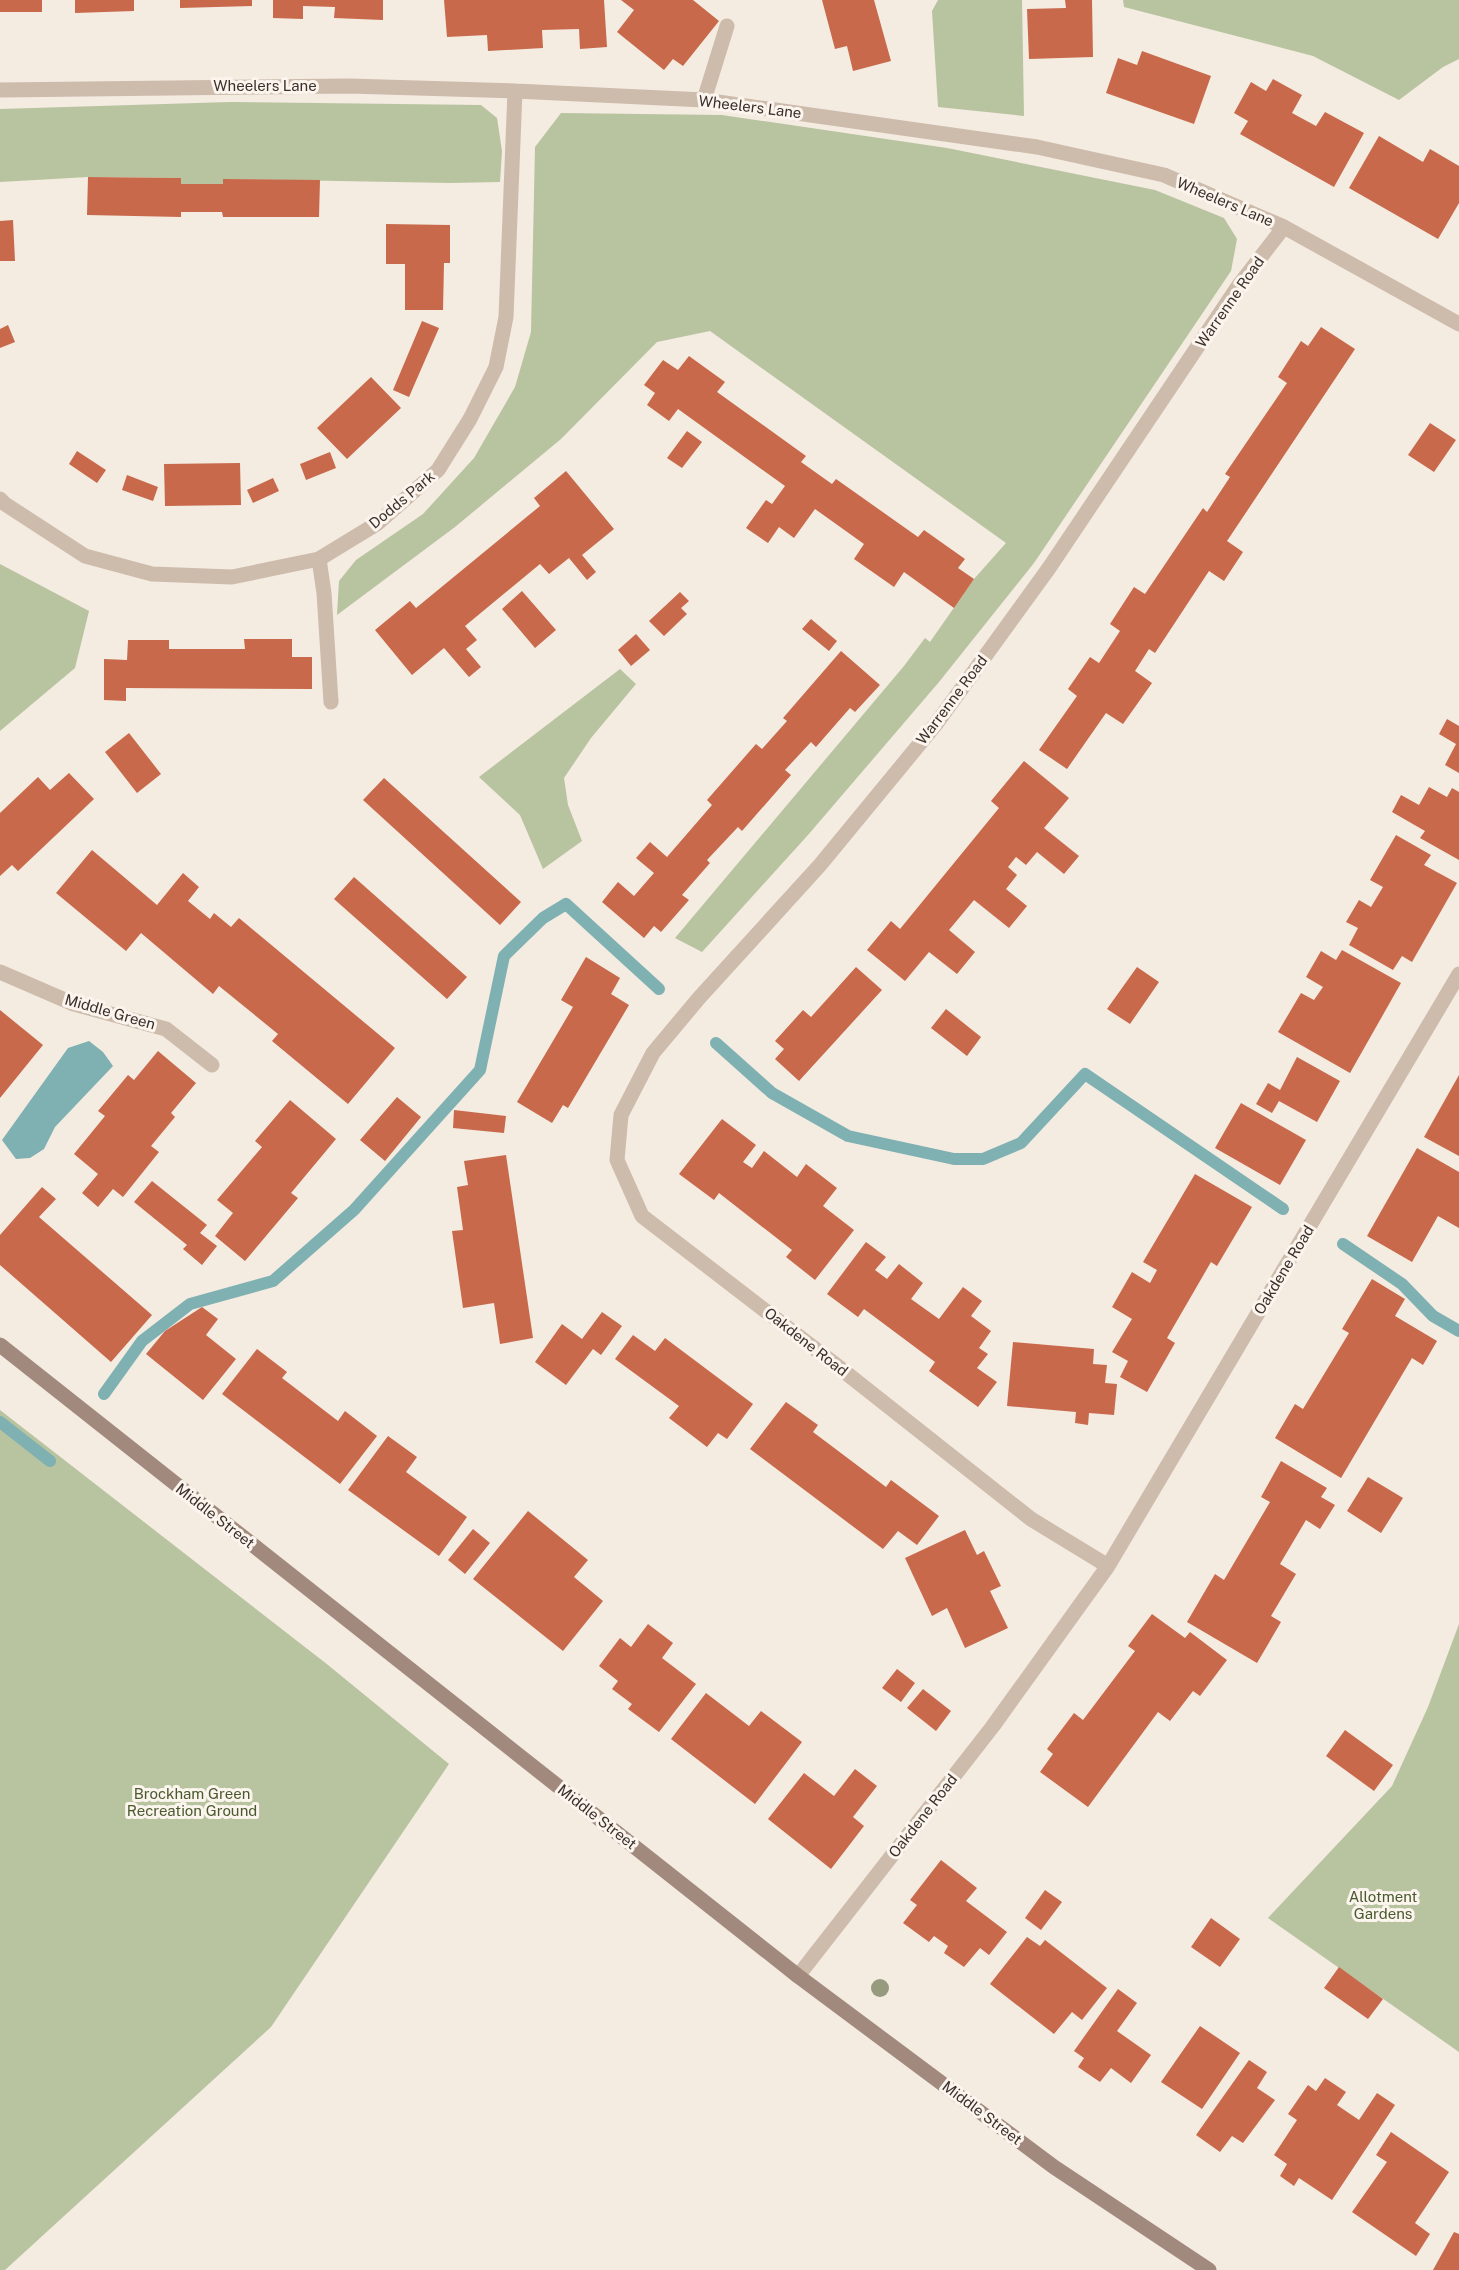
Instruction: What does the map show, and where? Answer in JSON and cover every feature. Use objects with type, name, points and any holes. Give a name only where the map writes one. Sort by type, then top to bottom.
[{"type":"street","points":[[704,100],[728,26]]},
{"type":"street","name":"Wheelers Lane","points":[[0,90],[349,86],[704,100],[1037,147],[1164,176],[1284,227],[1459,324]]},
{"type":"street","name":"Dodds Park","points":[[0,499],[4,504],[85,555],[152,573],[232,577],[319,559],[378,523],[438,470],[470,419],[496,367],[506,317],[516,91]]},
{"type":"street","name":"Warrenne Road","points":[[617,1160],[621,1114],[653,1053],[699,998],[820,864],[936,724],[1049,568],[1239,285],[1284,227]]},
{"type":"street","points":[[319,559],[324,594],[331,702]]},
{"type":"street","name":"Middle Green","points":[[0,972],[74,1004],[166,1029],[212,1065]]},
{"type":"street","name":"Oakdene Road","points":[[798,1976],[993,1726],[1108,1566],[1459,974]]},
{"type":"street","name":"Oakdene Road","points":[[617,1160],[642,1216],[1031,1519],[1108,1566]]},
{"type":"street","name":"Middle Street","points":[[0,1345],[798,1976],[1054,2167],[1209,2270]]},
{"type":"green space","points":[[938,0],[1022,0],[1024,116],[938,107],[932,11]]},
{"type":"green space","points":[[1123,0],[1459,0],[1459,59],[1443,67],[1399,100],[1313,56],[1124,7]]},
{"type":"green space","points":[[230,102],[481,105],[497,118],[502,151],[500,182],[223,179],[223,184],[181,184],[181,178],[88,177],[0,182],[0,109]]},
{"type":"green space","points":[[561,113],[722,115],[947,148],[1155,190],[1224,218],[1237,239],[1231,271],[1034,563],[939,682],[808,835],[702,952],[675,938],[925,638],[930,642],[974,579],[1006,543],[710,331],[657,342],[561,439],[455,527],[337,615],[339,581],[356,560],[423,514],[474,458],[515,387],[531,332],[535,147]]},
{"type":"green space","points":[[0,564],[89,611],[75,668],[0,731]]},
{"type":"green space","points":[[620,669],[636,684],[591,738],[564,778],[568,805],[582,841],[543,869],[520,815],[479,777]]},
{"type":"green space","name":"Brockham Green Recreation Ground","points":[[0,1410],[328,1665],[449,1764],[271,2027],[5,2270],[0,2270]]},
{"type":"green space","name":"Allotment Gardens","points":[[1459,1624],[1459,2052],[1268,1918],[1392,1786],[1428,1707]]},
{"type":"water","points":[[89,1041],[103,1052],[113,1066],[55,1127],[44,1149],[30,1158],[16,1159],[2,1140],[68,1048]]},
{"type":"building","points":[[0,0],[42,0],[42,12],[0,12]]},
{"type":"building","points":[[75,0],[134,0],[134,11],[75,13]]},
{"type":"building","points":[[180,0],[252,0],[252,6],[180,8]]},
{"type":"building","points":[[273,0],[383,0],[383,20],[334,18],[335,7],[303,6],[303,19],[273,18]]},
{"type":"building","points":[[444,0],[604,0],[607,47],[580,49],[579,29],[542,30],[543,48],[488,51],[487,35],[447,37]]},
{"type":"building","points":[[621,0],[693,0],[719,21],[683,66],[673,59],[664,70],[617,32],[634,10]]},
{"type":"building","points":[[822,0],[874,0],[891,61],[853,71],[847,46],[835,49]]},
{"type":"building","points":[[1065,0],[1092,0],[1093,57],[1029,59],[1027,9],[1066,8]]},
{"type":"building","points":[[1142,51],[1211,76],[1194,124],[1106,93],[1118,58],[1137,65]]},
{"type":"building","points":[[1273,79],[1302,95],[1292,113],[1316,126],[1325,112],[1364,133],[1334,187],[1240,134],[1248,121],[1234,113],[1251,82],[1266,91]]},
{"type":"building","points":[[1379,136],[1423,162],[1430,149],[1459,166],[1459,203],[1438,239],[1349,188]]},
{"type":"building","points":[[88,177],[181,178],[181,184],[223,184],[223,179],[320,180],[319,217],[223,217],[222,212],[181,212],[181,217],[87,215]]},
{"type":"building","points":[[13,220],[15,261],[0,261],[0,221]]},
{"type":"building","points":[[386,224],[450,225],[450,263],[444,263],[443,310],[405,310],[405,264],[386,264]]},
{"type":"building","points":[[422,321],[439,328],[409,397],[393,390]]},
{"type":"building","points":[[8,325],[15,342],[0,348],[0,329]]},
{"type":"building","points":[[1321,327],[1355,349],[1227,541],[1243,552],[1224,581],[1209,571],[1155,653],[1149,649],[1135,671],[1152,683],[1123,724],[1106,713],[1067,769],[1039,750],[1077,696],[1068,689],[1090,657],[1099,663],[1120,631],[1110,624],[1134,587],[1145,594],[1203,508],[1207,512],[1230,477],[1225,474],[1287,383],[1278,377],[1301,341],[1308,346]]},
{"type":"building","points":[[689,356],[725,382],[717,392],[806,456],[801,462],[832,484],[836,479],[918,537],[924,530],[965,559],[958,568],[974,579],[954,608],[904,572],[894,587],[854,559],[864,544],[815,509],[794,538],[779,527],[768,543],[746,528],[766,500],[772,504],[785,486],[678,409],[669,421],[647,405],[655,393],[644,385],[663,360],[678,370]]},
{"type":"building","points":[[371,377],[401,408],[347,459],[317,428]]},
{"type":"building","points":[[1430,423],[1456,440],[1434,472],[1408,455]]},
{"type":"building","points":[[687,431],[702,442],[682,468],[667,458]]},
{"type":"building","points":[[77,451],[106,470],[97,483],[69,464]]},
{"type":"building","points":[[330,452],[336,468],[306,480],[300,464]]},
{"type":"building","points":[[240,463],[241,505],[165,506],[164,464]]},
{"type":"building","points":[[566,471],[614,529],[582,555],[596,572],[587,580],[569,558],[549,574],[540,564],[465,626],[477,640],[466,649],[481,667],[469,677],[444,648],[412,675],[375,630],[410,601],[416,608],[540,506],[534,498]]},
{"type":"building","points":[[127,475],[158,487],[153,501],[122,490]]},
{"type":"building","points":[[273,478],[279,491],[253,503],[247,490]]},
{"type":"building","points":[[522,591],[556,630],[535,648],[502,609]]},
{"type":"building","points":[[680,592],[689,601],[681,608],[687,614],[664,636],[649,621]]},
{"type":"building","points":[[811,619],[837,641],[829,651],[802,629]]},
{"type":"building","points":[[636,634],[650,650],[631,666],[618,650]]},
{"type":"building","points":[[244,639],[292,639],[292,657],[312,657],[312,689],[126,688],[126,701],[104,700],[104,659],[127,660],[128,640],[169,640],[169,649],[245,649]]},
{"type":"building","points":[[841,651],[880,685],[855,712],[850,708],[816,747],[811,742],[785,770],[791,775],[742,831],[738,827],[707,860],[710,863],[682,895],[689,900],[661,932],[654,926],[644,938],[602,902],[618,882],[634,896],[654,873],[636,858],[650,842],[667,857],[712,805],[707,800],[756,744],[762,749],[787,721],[783,718]]},
{"type":"building","points":[[1447,719],[1459,726],[1459,773],[1445,765],[1456,744],[1439,734]]},
{"type":"building","points":[[129,733],[161,774],[137,793],[105,752]]},
{"type":"building","points":[[1024,761],[1069,798],[1044,828],[1079,856],[1064,874],[1037,852],[1026,865],[1016,857],[1008,867],[1017,875],[1006,889],[1027,906],[1009,928],[974,900],[949,930],[975,952],[957,974],[929,952],[905,981],[867,950],[891,921],[900,929],[999,808],[991,801]]},
{"type":"building","points":[[69,773],[94,799],[18,871],[12,865],[0,876],[0,813],[38,777],[50,790]]},
{"type":"building","points":[[384,778],[521,902],[500,925],[363,800]]},
{"type":"building","points":[[1429,787],[1447,797],[1452,788],[1459,792],[1459,860],[1420,838],[1425,831],[1392,812],[1401,795],[1419,805]]},
{"type":"building","points":[[1396,835],[1431,855],[1424,865],[1457,883],[1412,962],[1402,956],[1393,970],[1349,945],[1358,928],[1346,922],[1359,900],[1371,907],[1383,887],[1370,880]]},
{"type":"building","points":[[92,850],[157,905],[183,873],[199,887],[188,901],[210,919],[214,913],[231,927],[239,918],[395,1048],[348,1104],[272,1041],[278,1034],[219,986],[213,994],[141,933],[126,951],[56,893]]},
{"type":"building","points":[[354,877],[467,977],[447,999],[334,899]]},
{"type":"building","points":[[1342,950],[1401,983],[1350,1073],[1278,1032],[1301,993],[1314,1000],[1323,987],[1306,977],[1321,951],[1336,960]]},
{"type":"building","points":[[586,957],[620,978],[611,994],[629,1005],[568,1108],[563,1105],[552,1123],[517,1102],[573,1007],[561,1000]]},
{"type":"building","points":[[856,967],[882,990],[799,1081],[775,1059],[784,1049],[775,1041],[803,1010],[811,1017]]},
{"type":"building","points":[[1137,967],[1159,982],[1130,1024],[1107,1009]]},
{"type":"building","points":[[946,1009],[981,1037],[967,1056],[931,1028]]},
{"type":"building","points":[[0,1010],[43,1045],[0,1098]]},
{"type":"building","points":[[158,1051],[196,1083],[171,1113],[175,1117],[151,1146],[159,1152],[123,1197],[113,1189],[98,1207],[82,1193],[98,1174],[74,1154],[105,1116],[98,1111],[128,1075],[134,1080]]},
{"type":"building","points":[[1297,1057],[1340,1081],[1317,1122],[1279,1101],[1272,1113],[1256,1104],[1268,1083],[1280,1090]]},
{"type":"building","points":[[1459,1075],[1459,1156],[1424,1137]]},
{"type":"building","points":[[397,1097],[421,1117],[385,1161],[360,1140]]},
{"type":"building","points":[[290,1100],[336,1139],[291,1193],[298,1198],[245,1261],[215,1236],[233,1213],[217,1200],[262,1147],[255,1141]]},
{"type":"building","points":[[1241,1103],[1306,1140],[1280,1185],[1215,1148]]},
{"type":"building","points":[[454,1110],[506,1116],[504,1133],[453,1128]]},
{"type":"building","points":[[722,1119],[756,1145],[743,1162],[752,1168],[764,1151],[797,1177],[806,1164],[837,1188],[823,1206],[854,1230],[815,1280],[786,1257],[792,1250],[719,1193],[714,1200],[679,1174]]},
{"type":"building","points":[[1417,1148],[1459,1172],[1459,1228],[1438,1216],[1412,1262],[1367,1236]]},
{"type":"building","points":[[506,1155],[533,1338],[500,1344],[494,1303],[463,1308],[452,1231],[463,1230],[457,1187],[468,1185],[464,1161]]},
{"type":"building","points":[[1195,1174],[1252,1207],[1217,1266],[1211,1262],[1167,1338],[1175,1343],[1147,1392],[1120,1377],[1128,1361],[1112,1352],[1132,1319],[1112,1307],[1132,1272],[1150,1283],[1157,1270],[1143,1262]]},
{"type":"building","points":[[152,1181],[207,1225],[200,1233],[217,1246],[202,1265],[183,1249],[187,1245],[134,1202]]},
{"type":"building","points":[[42,1187],[56,1199],[39,1217],[152,1315],[111,1362],[0,1265],[0,1235]]},
{"type":"building","points":[[866,1242],[886,1257],[875,1270],[887,1279],[899,1264],[923,1283],[911,1299],[939,1319],[963,1287],[982,1301],[971,1316],[991,1331],[979,1348],[988,1354],[977,1368],[997,1382],[978,1407],[929,1371],[935,1362],[864,1309],[858,1317],[827,1294]]},
{"type":"building","points":[[1372,1279],[1405,1299],[1395,1316],[1437,1341],[1423,1365],[1412,1358],[1341,1478],[1275,1438],[1295,1404],[1303,1409],[1349,1333],[1342,1329]]},
{"type":"building","points":[[202,1307],[218,1319],[206,1335],[236,1359],[203,1400],[146,1354],[165,1331]]},
{"type":"building","points":[[602,1312],[622,1326],[601,1355],[593,1349],[566,1385],[535,1362],[562,1324],[582,1339]]},
{"type":"building","points":[[633,1335],[655,1351],[665,1338],[753,1404],[727,1439],[718,1433],[707,1447],[669,1418],[679,1406],[615,1359]]},
{"type":"building","points":[[1013,1342],[1094,1349],[1093,1364],[1107,1365],[1105,1383],[1117,1384],[1114,1415],[1089,1413],[1088,1425],[1075,1423],[1076,1412],[1007,1406]]},
{"type":"building","points":[[257,1349],[287,1372],[282,1378],[338,1421],[345,1411],[377,1436],[340,1484],[222,1394]]},
{"type":"building","points":[[786,1402],[818,1425],[813,1432],[886,1487],[891,1480],[939,1516],[917,1545],[898,1531],[883,1549],[750,1449]]},
{"type":"building","points":[[388,1436],[417,1457],[406,1472],[467,1517],[439,1556],[348,1490]]},
{"type":"building","points":[[1281,1461],[1327,1488],[1321,1497],[1335,1505],[1320,1529],[1306,1520],[1280,1564],[1296,1574],[1271,1616],[1281,1622],[1257,1663],[1187,1622],[1215,1574],[1224,1580],[1270,1502],[1261,1497]]},
{"type":"building","points":[[1368,1477],[1403,1498],[1381,1533],[1347,1511]]},
{"type":"building","points":[[528,1511],[588,1560],[574,1577],[603,1601],[563,1651],[473,1579]]},
{"type":"building","points":[[473,1529],[490,1543],[465,1574],[448,1560]]},
{"type":"building","points":[[965,1530],[977,1555],[984,1551],[1001,1586],[990,1591],[1008,1628],[965,1648],[947,1608],[932,1616],[905,1558]]},
{"type":"building","points":[[1152,1614],[1185,1638],[1190,1632],[1227,1660],[1200,1696],[1193,1691],[1170,1721],[1158,1712],[1088,1807],[1040,1772],[1053,1754],[1047,1749],[1074,1713],[1083,1720],[1135,1651],[1128,1646]]},
{"type":"building","points":[[648,1624],[673,1643],[662,1658],[696,1684],[659,1732],[628,1709],[632,1704],[612,1689],[618,1681],[599,1666],[620,1638],[631,1647]]},
{"type":"building","points":[[897,1669],[915,1683],[901,1702],[882,1688]]},
{"type":"building","points":[[923,1689],[951,1711],[936,1731],[907,1708]]},
{"type":"building","points":[[706,1693],[749,1726],[761,1711],[802,1742],[755,1804],[671,1739]]},
{"type":"building","points":[[1345,1730],[1393,1765],[1374,1791],[1326,1756]]},
{"type":"building","points":[[855,1769],[877,1786],[853,1817],[864,1826],[831,1869],[768,1819],[804,1773],[834,1796]]},
{"type":"building","points":[[941,1860],[977,1888],[966,1901],[1007,1932],[989,1955],[980,1948],[964,1967],[944,1953],[948,1946],[934,1936],[929,1942],[903,1923],[917,1905],[910,1900]]},
{"type":"building","points":[[1045,1890],[1062,1902],[1041,1930],[1025,1918]]},
{"type":"building","points":[[1211,1918],[1240,1939],[1220,1967],[1191,1947]]},
{"type":"building","points":[[1027,1937],[1040,1946],[1045,1940],[1107,1988],[1082,2020],[1072,2012],[1054,2034],[990,1984]]},
{"type":"building","points":[[1339,1967],[1383,1999],[1368,2019],[1324,1988]]},
{"type":"building","points":[[1118,1989],[1137,2003],[1117,2031],[1151,2055],[1131,2083],[1111,2068],[1100,2082],[1078,2067],[1084,2058],[1074,2051]]},
{"type":"building","points":[[1200,2026],[1240,2053],[1202,2109],[1161,2082]]},
{"type":"building","points":[[1249,2060],[1267,2072],[1257,2088],[1275,2100],[1243,2143],[1232,2136],[1220,2152],[1196,2135]]},
{"type":"building","points":[[1325,2078],[1346,2092],[1337,2105],[1359,2120],[1377,2093],[1395,2105],[1332,2200],[1299,2178],[1294,2186],[1280,2176],[1287,2164],[1274,2155],[1297,2120],[1288,2114],[1308,2085],[1316,2091]]},
{"type":"building","points":[[1391,2132],[1449,2172],[1415,2223],[1430,2234],[1416,2256],[1352,2212],[1387,2162],[1376,2155]]},
{"type":"building","points":[[1454,2232],[1459,2234],[1459,2270],[1433,2270]]},
{"type":"waterway","points":[[104,1394],[142,1341],[190,1304],[273,1281],[354,1210],[480,1070],[504,956],[543,918],[566,904],[659,989]]},
{"type":"waterway","points":[[716,1043],[772,1093],[848,1136],[954,1159],[983,1159],[1021,1143],[1085,1074],[1283,1209]]},
{"type":"waterway","points":[[1343,1244],[1402,1284],[1433,1316],[1459,1331]]},
{"type":"waterway","points":[[0,1422],[50,1461]]}]
